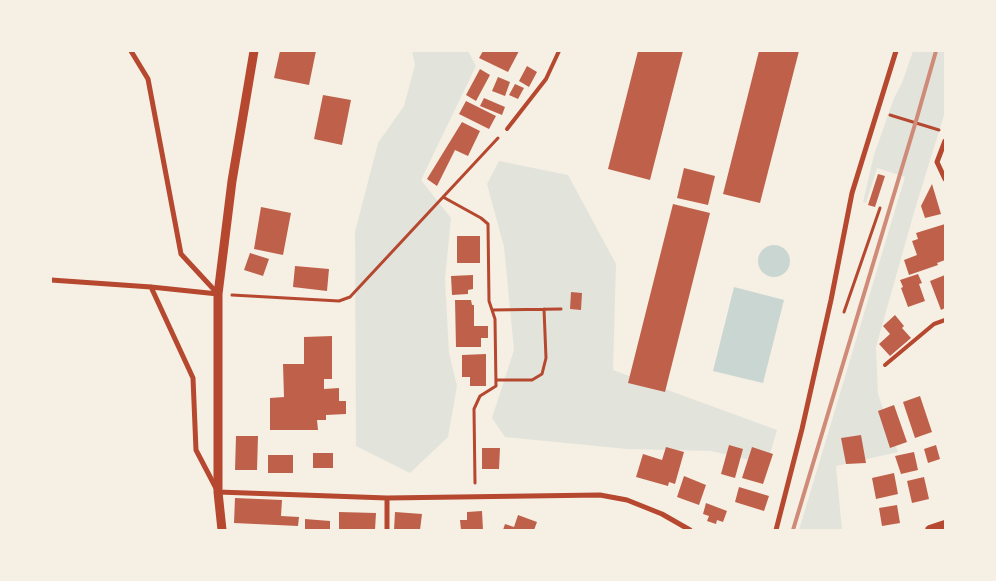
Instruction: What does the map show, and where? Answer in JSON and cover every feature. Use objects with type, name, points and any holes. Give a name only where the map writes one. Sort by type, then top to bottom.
[{"type":"main road","points":[[930,530],[945,525]]},
{"type":"street","points":[[131,51],[148,79],[180,254],[218,294]]},
{"type":"street","points":[[222,530],[218,492],[218,294],[232,180],[254,51]]},
{"type":"street","points":[[776,530],[802,429],[831,300],[852,193],[896,51]]},
{"type":"street","points":[[945,141],[937,162],[945,179]]},
{"type":"street","points":[[51,280],[218,294]]},
{"type":"street","points":[[151,287],[193,378],[196,450],[218,492]]},
{"type":"street","points":[[218,492],[388,498],[600,495],[626,500],[662,514],[690,530]]},
{"type":"street","points":[[387,530],[388,498]]},
{"type":"lane","points":[[507,129],[546,80],[559,51]]},
{"type":"lane","points":[[885,365],[934,324],[945,320]]},
{"type":"path","points":[[877,111],[926,126]]},
{"type":"path","points":[[218,294],[339,300],[350,297],[507,129]]},
{"type":"path","points":[[444,197],[482,218],[488,224],[489,301],[495,319],[496,386],[480,396],[474,408],[475,496]]},
{"type":"path","points":[[841,319],[880,208]]},
{"type":"path","points":[[496,380],[532,380],[542,374],[546,358],[544,309]]},
{"type":"path","points":[[492,310],[561,309]]},
{"type":"shaded area","points":[[412,51],[468,51],[476,66],[421,180],[451,218],[445,279],[449,353],[457,386],[448,437],[410,473],[356,446],[355,232],[378,143],[404,106],[415,65]]},
{"type":"shaded area","points":[[913,51],[945,51],[945,112],[876,347],[878,394],[898,452],[836,466],[842,530],[799,530],[905,177],[877,168],[866,203],[863,202],[874,155]]},
{"type":"shaded area","points":[[499,161],[568,175],[616,264],[613,370],[777,430],[767,464],[711,451],[627,449],[505,437],[492,418],[514,350],[504,247],[487,184]]},
{"type":"shaded area","points":[[774,245],[785,250],[790,261],[785,272],[774,277],[763,272],[758,261],[763,250]]},
{"type":"shaded area","points":[[734,287],[784,300],[763,383],[713,371]]},
{"type":"building","points":[[280,51],[316,51],[309,85],[274,78]]},
{"type":"building","points":[[483,51],[519,51],[508,72],[479,58]]},
{"type":"building","points":[[638,51],[683,51],[650,180],[608,169]]},
{"type":"building","points":[[759,51],[799,51],[760,203],[723,194]]},
{"type":"building","points":[[527,66],[537,72],[529,87],[519,81]]},
{"type":"building","points":[[480,69],[490,75],[476,101],[466,95]]},
{"type":"building","points":[[498,77],[510,82],[505,96],[492,91]]},
{"type":"building","points":[[515,84],[524,88],[518,99],[509,95]]},
{"type":"building","points":[[323,95],[351,100],[342,145],[314,139]]},
{"type":"building","points":[[484,98],[505,107],[502,115],[480,106]]},
{"type":"building","points":[[466,101],[496,116],[489,129],[459,114]]},
{"type":"building","points":[[462,122],[480,131],[468,156],[455,150],[437,186],[427,179]]},
{"type":"building","points":[[684,168],[715,176],[708,205],[677,198]]},
{"type":"building","points":[[878,174],[885,176],[875,207],[868,205]]},
{"type":"building","points":[[932,184],[941,214],[925,218],[921,206]]},
{"type":"building","points":[[673,204],[710,213],[665,392],[628,383]]},
{"type":"building","points":[[261,207],[291,213],[283,255],[254,249]]},
{"type":"building","points":[[945,224],[945,260],[937,263],[938,265],[909,275],[904,260],[917,255],[912,241],[918,239],[916,233]]},
{"type":"building","points":[[457,236],[480,236],[480,263],[457,263]]},
{"type":"building","points":[[250,253],[269,259],[263,276],[244,270]]},
{"type":"building","points":[[295,266],[329,269],[327,291],[293,287]]},
{"type":"building","points":[[918,274],[922,283],[919,284],[925,301],[908,307],[900,280]]},
{"type":"building","points":[[473,275],[473,289],[468,290],[468,294],[452,295],[451,276]]},
{"type":"building","points":[[945,275],[945,308],[941,310],[930,281]]},
{"type":"building","points":[[571,292],[582,293],[581,310],[570,309]]},
{"type":"building","points":[[455,300],[471,300],[472,305],[474,305],[474,326],[488,326],[488,338],[481,338],[481,347],[456,347]]},
{"type":"building","points":[[895,315],[904,326],[902,328],[911,338],[890,356],[879,344],[890,334],[883,326]]},
{"type":"building","points":[[332,336],[332,379],[324,379],[324,389],[339,388],[339,401],[346,401],[346,414],[326,415],[326,420],[317,420],[318,430],[270,430],[270,398],[284,397],[283,364],[304,364],[304,337]]},
{"type":"building","points":[[486,354],[486,386],[470,386],[470,377],[462,377],[462,355]]},
{"type":"building","points":[[920,396],[932,432],[915,438],[903,402]]},
{"type":"building","points":[[894,405],[907,442],[890,448],[878,411]]},
{"type":"building","points":[[861,435],[866,463],[846,464],[841,438]]},
{"type":"building","points":[[236,436],[258,436],[257,470],[235,470]]},
{"type":"building","points":[[729,445],[743,449],[735,478],[721,474]]},
{"type":"building","points":[[936,445],[940,459],[928,463],[924,449]]},
{"type":"building","points":[[666,447],[684,452],[675,484],[669,482],[668,486],[636,477],[643,454],[662,460]]},
{"type":"building","points":[[752,447],[773,454],[763,484],[742,478]]},
{"type":"building","points":[[482,448],[500,448],[499,469],[482,469]]},
{"type":"building","points":[[914,452],[918,470],[901,474],[895,456]]},
{"type":"building","points":[[313,453],[333,453],[333,468],[313,468]]},
{"type":"building","points":[[268,455],[293,455],[293,473],[268,473]]},
{"type":"building","points":[[894,473],[898,494],[876,499],[872,478]]},
{"type":"building","points":[[684,476],[706,485],[699,505],[677,497]]},
{"type":"building","points":[[924,477],[929,499],[912,503],[907,481]]},
{"type":"building","points":[[739,487],[769,496],[764,511],[735,502]]},
{"type":"building","points":[[235,498],[282,500],[281,516],[299,517],[298,526],[234,523]]},
{"type":"building","points":[[706,503],[727,511],[723,522],[717,520],[716,524],[707,521],[709,516],[703,514]]},
{"type":"building","points":[[897,505],[900,523],[882,526],[879,508]]},
{"type":"building","points":[[482,511],[483,530],[461,530],[460,520],[467,520],[467,512]]},
{"type":"building","points":[[339,512],[376,513],[375,530],[339,530]]},
{"type":"building","points":[[395,512],[422,514],[420,530],[394,530]]},
{"type":"building","points":[[518,515],[537,522],[534,530],[503,530],[505,524],[514,527]]},
{"type":"building","points":[[305,519],[330,521],[330,530],[305,530]]},
{"type":"railway","points":[[793,530],[936,51]]}]
